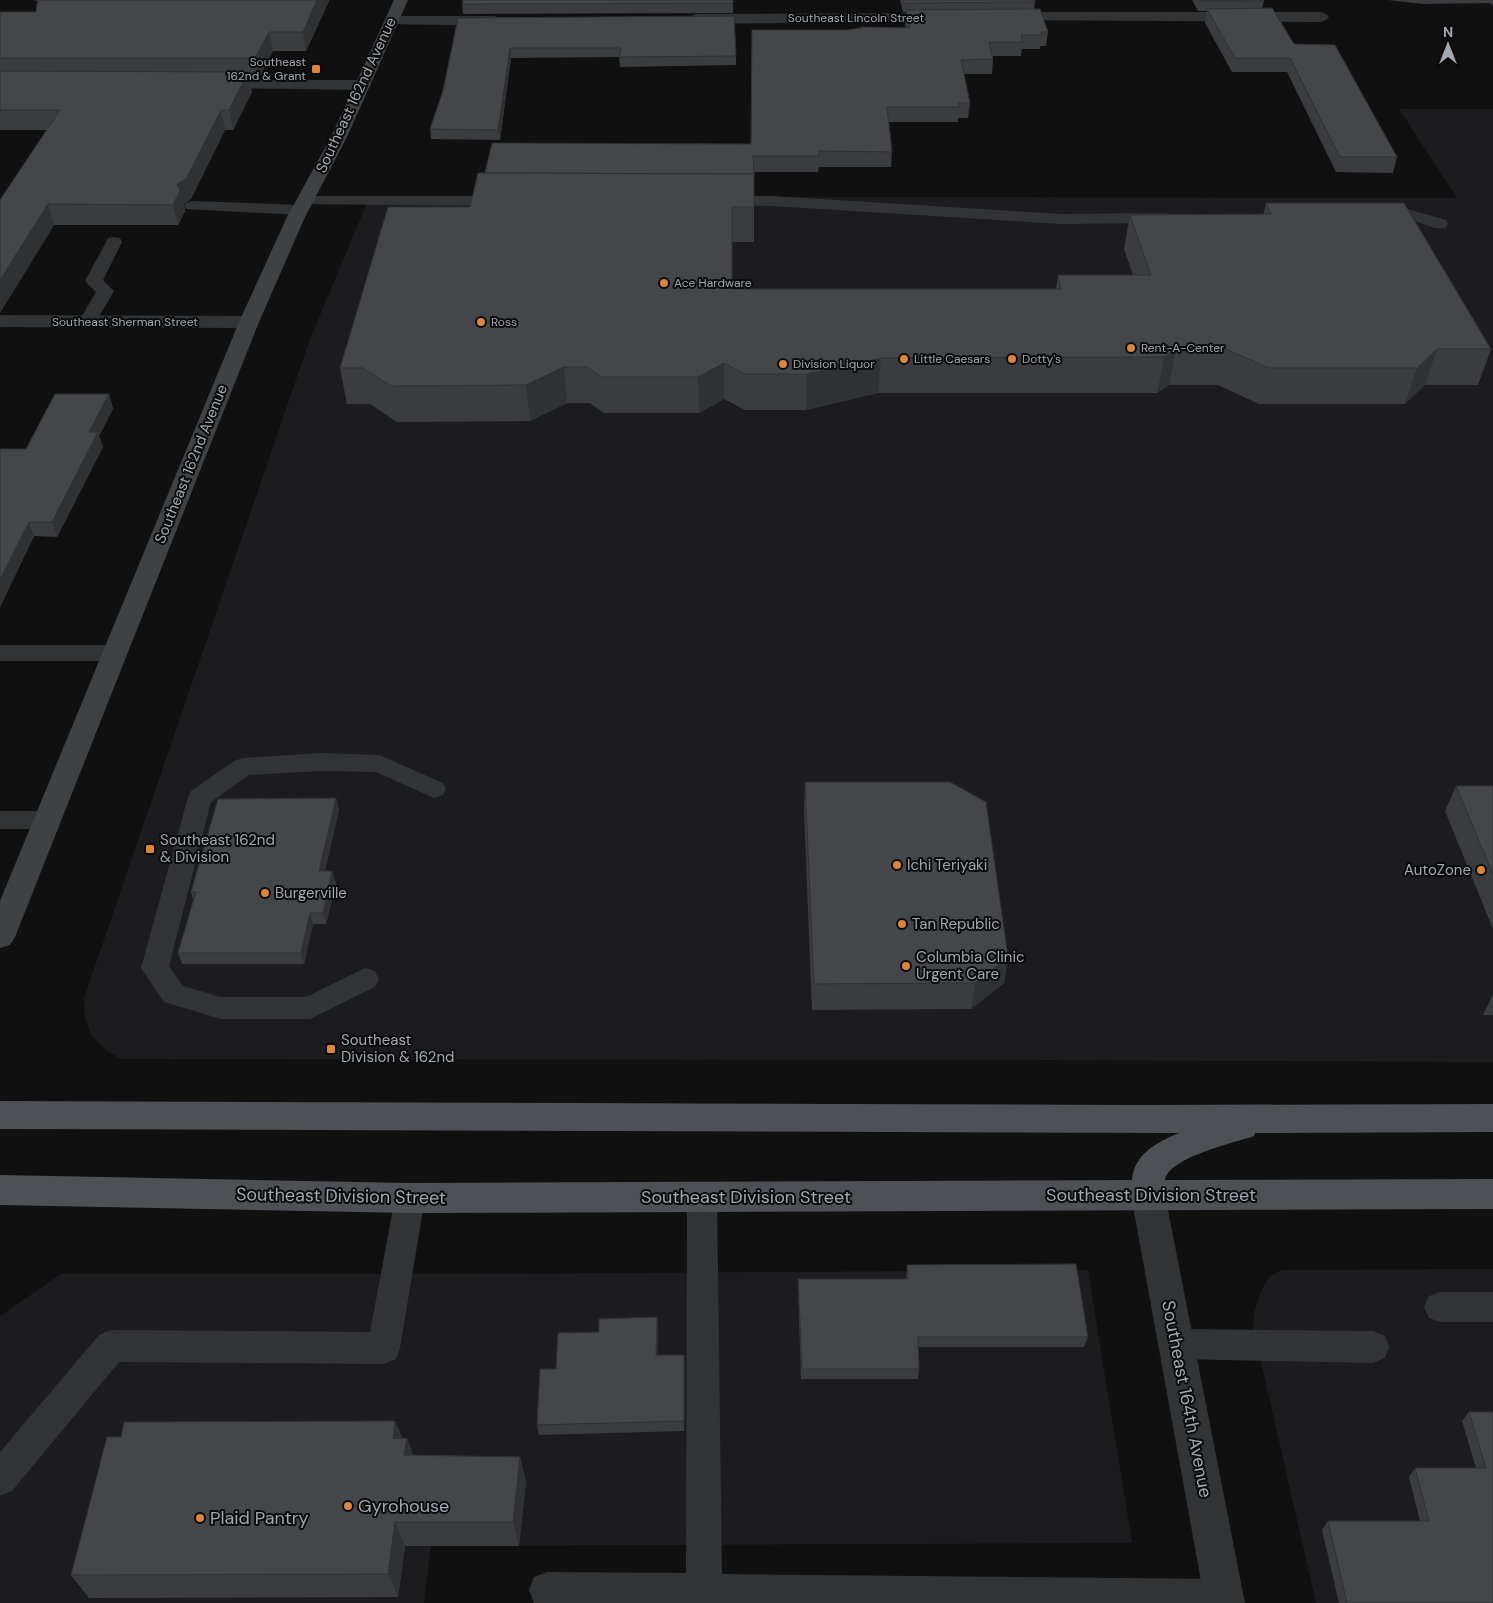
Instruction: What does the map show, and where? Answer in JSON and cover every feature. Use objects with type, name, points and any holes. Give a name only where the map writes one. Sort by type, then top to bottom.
[{"type":"main road","name":"Southeast 162nd Avenue","points":[[0,937],[249,322],[302,206],[363,85],[401,0]]},
{"type":"main road","points":[[0,1115],[1493,1118]]},
{"type":"main road","points":[[1148,1195],[1149,1173],[1159,1160],[1179,1148],[1264,1118]]},
{"type":"main road","name":"Southeast Division Street","points":[[0,1190],[410,1198],[1493,1194]]},
{"type":"street","points":[[996,17],[1321,17]]},
{"type":"street","name":"Southeast Lincoln Street","points":[[680,19],[956,18]]},
{"type":"street","points":[[392,21],[506,20]]},
{"type":"street","points":[[194,85],[363,85]]},
{"type":"street","name":"Southeast Sherman Street","points":[[0,321],[249,322]]},
{"type":"street","points":[[0,653],[114,653]]},
{"type":"street","name":"Southeast 164th Avenue","points":[[1148,1195],[1225,1600]]},
{"type":"lane","points":[[192,206],[302,206],[524,201]]},
{"type":"lane","points":[[703,201],[772,201],[1061,219],[1180,217]]},
{"type":"lane","points":[[1368,215],[1408,214],[1440,224]]},
{"type":"lane","points":[[88,321],[105,291],[94,281],[114,242]]},
{"type":"lane","points":[[365,979],[310,1008],[221,1008],[174,994],[155,968],[200,797],[243,767],[321,762],[380,764],[434,788]]},
{"type":"lane","points":[[0,820],[47,820]]},
{"type":"lane","points":[[702,1197],[704,1592]]},
{"type":"lane","points":[[0,1479],[111,1346],[384,1348],[410,1198]]},
{"type":"lane","points":[[1440,1307],[1493,1307]]},
{"type":"lane","points":[[1176,1344],[1373,1347]]},
{"type":"lane","points":[[547,1590],[1225,1600]]},
{"type":"shaded area","points":[[1399,109],[1493,109],[1493,1062],[120,1059],[106,1050],[91,1035],[85,1017],[84,998],[310,339],[370,196],[1457,198]]},
{"type":"shaded area","points":[[1493,1269],[1493,1603],[1316,1603],[1253,1327],[1254,1313],[1262,1289],[1269,1277],[1281,1270]]},
{"type":"shaded area","points":[[1088,1270],[1132,1543],[431,1546],[424,1603],[0,1603],[0,1316],[61,1274],[463,1274]]},
{"type":"building","points":[[38,0],[317,0],[303,32],[269,32],[255,58],[0,58],[0,12],[36,12]]},
{"type":"building","points":[[463,0],[733,0],[733,3],[462,4]]},
{"type":"building","points":[[903,0],[1034,0],[1035,2],[903,3]]},
{"type":"building","points":[[1263,0],[1264,1],[1200,1]]},
{"type":"building","points":[[1272,8],[1294,44],[1335,45],[1397,157],[1340,157],[1290,58],[1235,58],[1207,9]]},
{"type":"building","points":[[1040,9],[1048,32],[1041,32],[1042,35],[1021,35],[1023,42],[989,42],[993,59],[961,60],[970,103],[958,103],[959,107],[887,107],[892,152],[819,151],[819,156],[753,156],[754,174],[485,173],[492,143],[751,144],[752,30],[847,30],[861,27],[910,28],[906,10]]},
{"type":"building","points":[[734,16],[736,56],[619,57],[621,48],[510,48],[498,130],[430,129],[443,91],[458,18]]},
{"type":"building","points":[[0,71],[248,72],[229,110],[221,110],[186,179],[177,184],[180,190],[173,205],[48,204],[0,280],[0,200],[60,110],[0,110]]},
{"type":"building","points":[[478,173],[754,174],[754,207],[732,207],[732,289],[1061,289],[1058,275],[1151,275],[1130,215],[1271,214],[1266,203],[1404,203],[1491,349],[1437,349],[1417,368],[1269,368],[1226,349],[1176,349],[1164,357],[881,358],[807,374],[745,374],[724,363],[698,377],[602,377],[587,367],[564,367],[526,385],[391,386],[363,368],[340,368],[388,207],[470,207]]},
{"type":"building","points":[[55,394],[109,394],[89,432],[98,432],[52,522],[29,522],[0,580],[0,449],[26,449]]},
{"type":"building","points":[[805,782],[950,782],[986,802],[1008,957],[975,983],[814,984]]},
{"type":"building","points":[[1456,786],[1493,786],[1493,874]]},
{"type":"building","name":"Burgerville","points":[[336,798],[319,871],[332,871],[323,913],[310,913],[301,953],[178,953],[196,892],[191,892],[218,799]]},
{"type":"building","points":[[1076,1264],[1088,1337],[918,1337],[919,1369],[802,1369],[798,1279],[908,1279],[907,1265]]},
{"type":"building","points":[[657,1317],[656,1355],[684,1355],[684,1421],[537,1425],[540,1369],[556,1369],[558,1333],[599,1332],[599,1319]]},
{"type":"building","points":[[1469,1412],[1493,1412],[1493,1603],[1347,1603],[1328,1521],[1429,1521],[1415,1468],[1486,1468]]},
{"type":"building","points":[[395,1421],[393,1439],[407,1438],[404,1455],[520,1457],[513,1522],[395,1522],[388,1574],[71,1575],[107,1437],[121,1437],[124,1422]]},
{"type":"place","name":"Southeast 162nd & Grant","points":[[316,69]]},
{"type":"place","name":"Ace Hardware","points":[[664,283]]},
{"type":"place","name":"Ross","points":[[481,322]]},
{"type":"place","name":"Rent-A-Center","points":[[1131,348]]},
{"type":"place","name":"Little Caesars","points":[[904,359]]},
{"type":"place","name":"Dotty's","points":[[1012,359]]},
{"type":"place","name":"Division Liquor","points":[[783,364]]},
{"type":"place","name":"Southeast 162nd & Division","points":[[150,849]]},
{"type":"place","name":"Ichi Teriyaki","points":[[897,865]]},
{"type":"place","name":"AutoZone","points":[[1481,870]]},
{"type":"place","name":"Burgerville","points":[[265,893]]},
{"type":"place","name":"Tan Republic","points":[[902,924]]},
{"type":"place","name":"Columbia Clinic Urgent Care","points":[[906,966]]},
{"type":"place","name":"Southeast Division & 162nd","points":[[331,1049]]},
{"type":"place","name":"Gyrohouse","points":[[348,1506]]},
{"type":"place","name":"Plaid Pantry","points":[[200,1518]]}]
